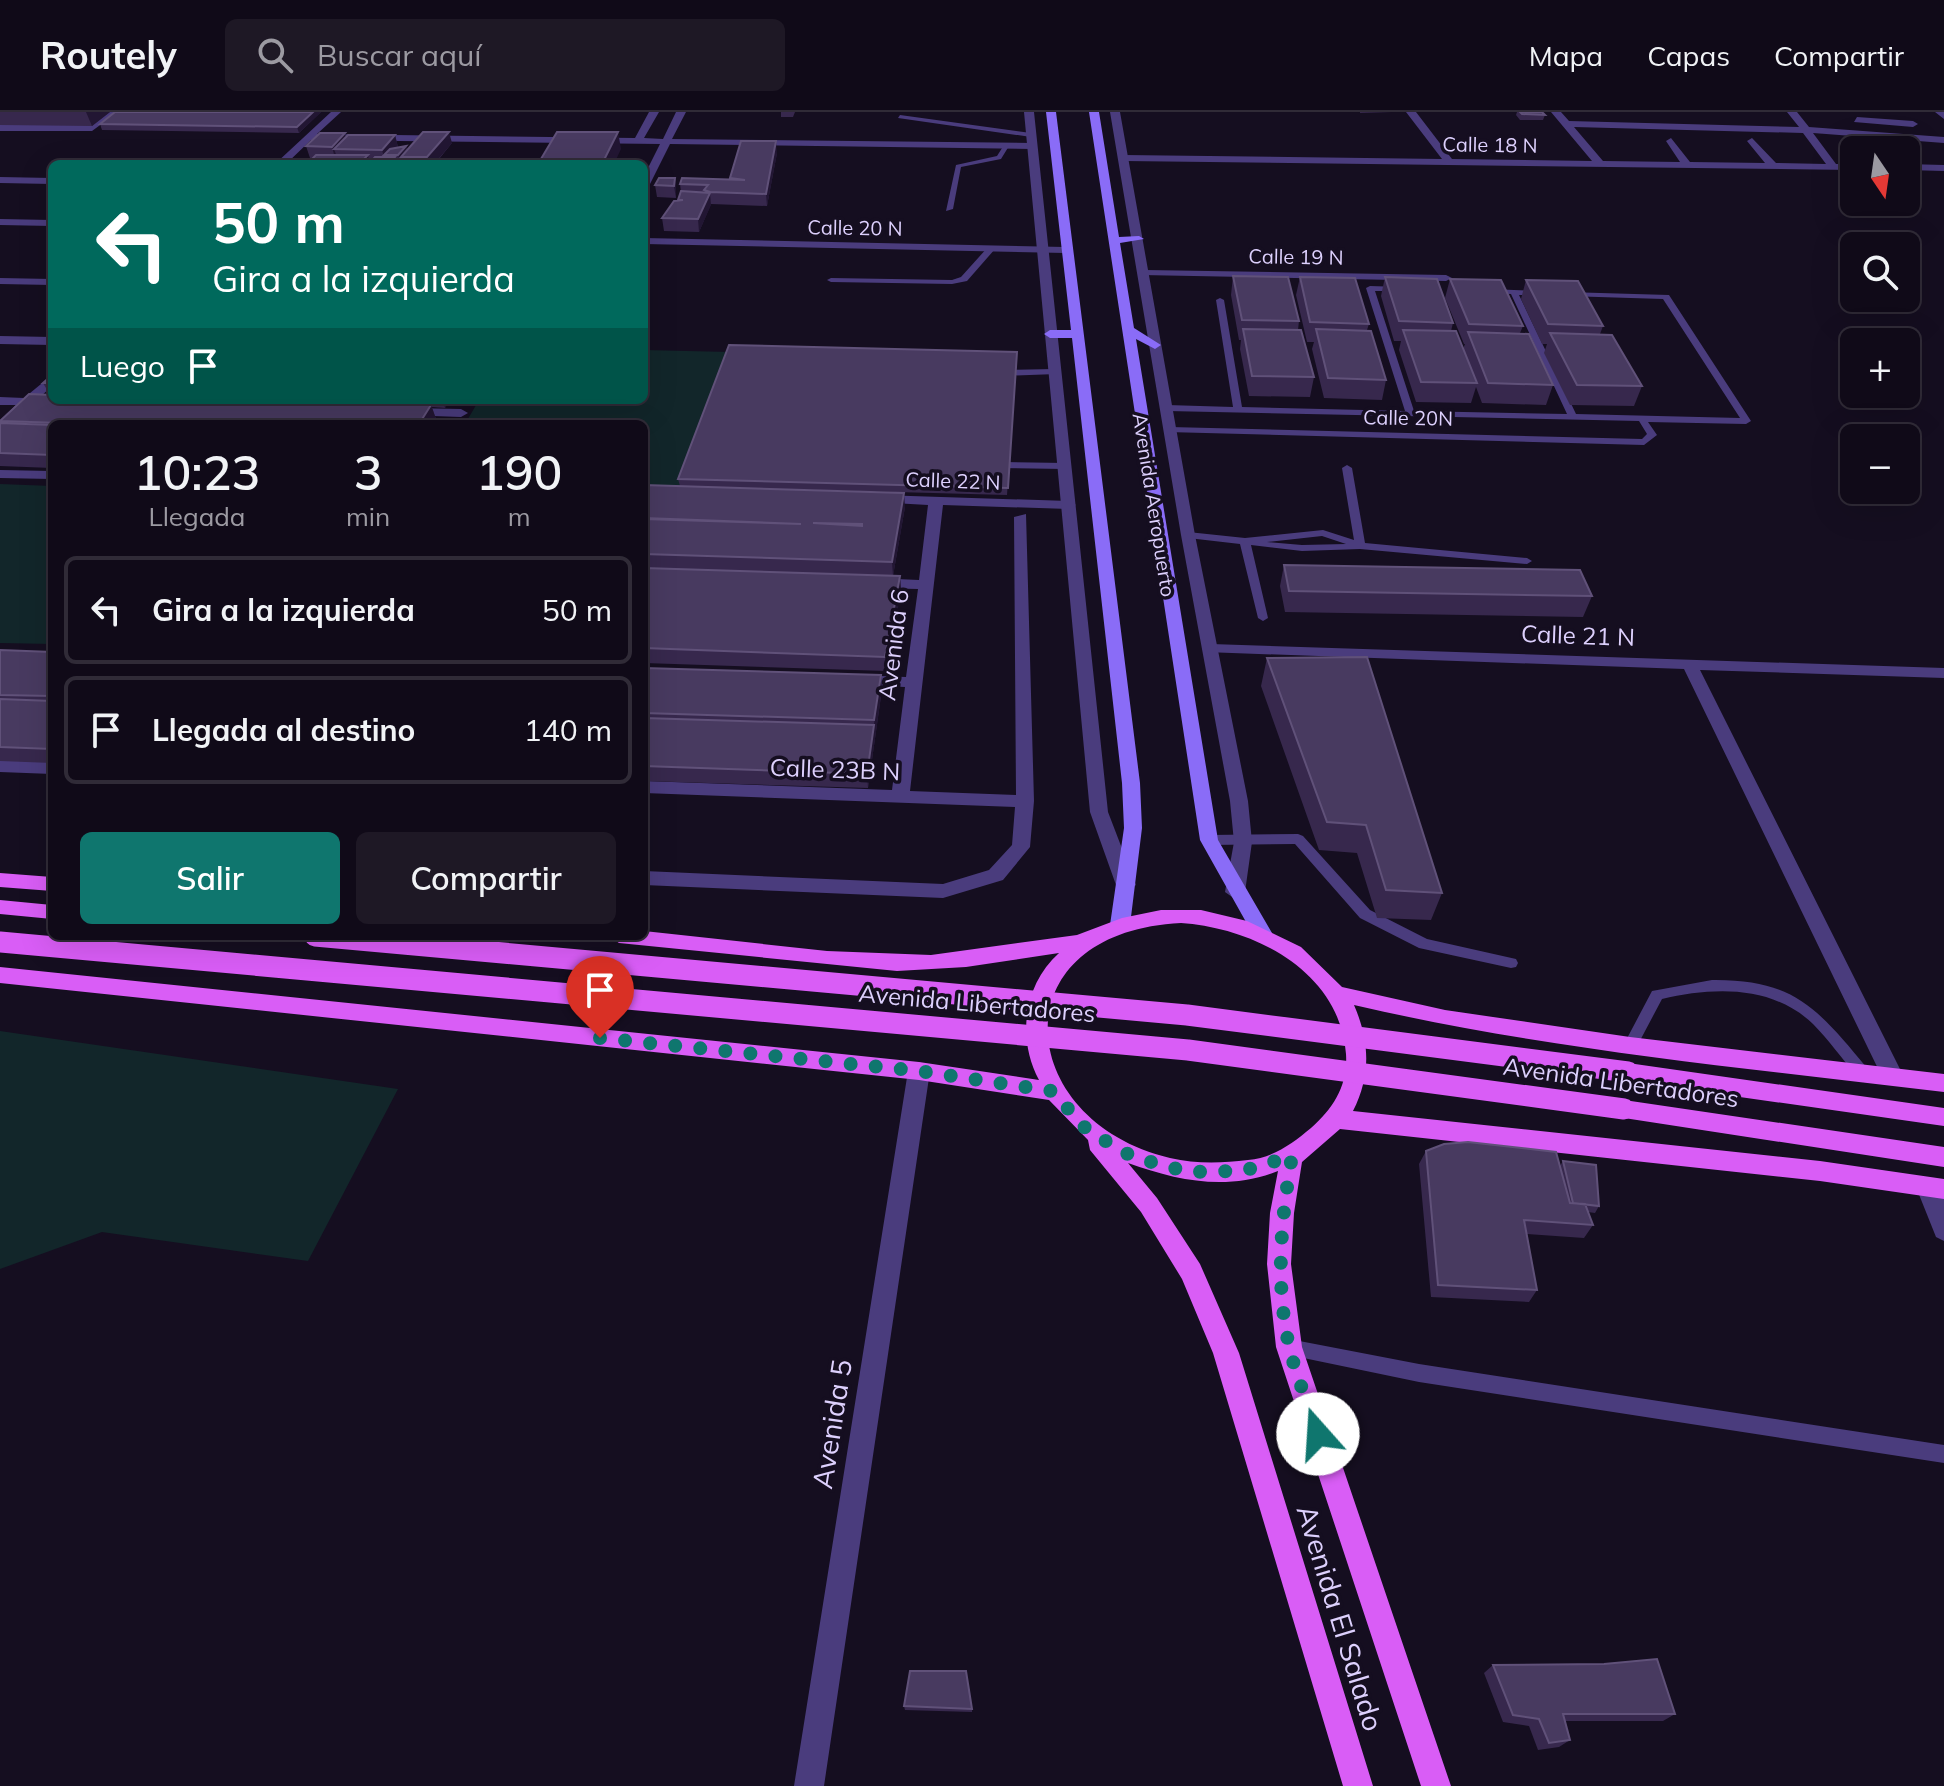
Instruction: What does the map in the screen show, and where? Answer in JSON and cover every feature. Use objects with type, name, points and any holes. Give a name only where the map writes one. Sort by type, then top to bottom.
[{"type":"main road","points":[[1051,112],[1075,334],[1131,783],[1133,828],[1120,925]]},
{"type":"main road","name":"Avenida Aeropuerto","points":[[1094,112],[1209,840],[1235,892],[1262,933]]},
{"type":"main road","points":[[1113,240],[1139,239]]},
{"type":"main road","points":[[1126,328],[1155,345]]},
{"type":"main road","points":[[1050,334],[1075,334]]},
{"type":"main road","points":[[0,880],[48,884]]},
{"type":"main road","points":[[0,907],[48,912]]},
{"type":"main road","points":[[1052,1091],[1035,1048],[1037,1005],[1056,967],[1090,939],[1120,925],[1154,917],[1190,916],[1227,921],[1262,933],[1306,959],[1339,994],[1357,1036],[1357,1079],[1338,1119],[1292,1156],[1243,1171],[1188,1172],[1133,1157],[1087,1130]]},
{"type":"main road","points":[[648,939],[899,964],[992,957],[1090,939]]},
{"type":"main road","name":"Avenida Libertadores","points":[[359,940],[1187,1015],[1944,1117]]},
{"type":"main road","name":"Avenida Libertadores","points":[[0,942],[1188,1050],[1624,1109],[1944,1157]]},
{"type":"main road","points":[[0,975],[919,1071],[1052,1091]]},
{"type":"main road","points":[[1339,994],[1445,1018],[1630,1046],[1944,1083]]},
{"type":"main road","name":"Avenida El Salado","points":[[1052,1091],[1149,1205],[1182,1259],[1226,1353],[1358,1786]]},
{"type":"main road","points":[[1338,1119],[1805,1169],[1936,1188]]},
{"type":"main road","name":"Avenida El Salado","points":[[1292,1156],[1282,1213],[1279,1264],[1289,1347],[1436,1786]]},
{"type":"street","points":[[0,128],[92,128],[113,112]]},
{"type":"street","points":[[284,160],[336,112]]},
{"type":"street","points":[[638,141],[654,112]]},
{"type":"street","points":[[648,178],[681,112]]},
{"type":"street","points":[[1029,112],[1099,812],[1126,885]]},
{"type":"street","name":"Avenida Aeropuerto","points":[[1115,112],[1188,535],[1239,801],[1243,842],[1235,892]]},
{"type":"street","points":[[1411,112],[1449,162]]},
{"type":"street","points":[[1556,112],[1601,165]]},
{"type":"street","points":[[1668,112],[1681,126]]},
{"type":"street","points":[[1793,114],[1809,117]]},
{"type":"street","points":[[1793,114],[1833,166]]},
{"type":"street","points":[[1839,119],[1913,124]]},
{"type":"street","points":[[1564,124],[1805,130],[1944,140]]},
{"type":"street","points":[[308,137],[1006,146],[1032,140]]},
{"type":"street","points":[[1671,141],[1687,165]]},
{"type":"street","points":[[1752,141],[1773,166]]},
{"type":"street","name":"Calle 18 N","points":[[1124,158],[1840,166]]},
{"type":"street","points":[[1920,167],[1944,168]]},
{"type":"street","points":[[0,180],[48,181]]},
{"type":"street","points":[[0,222],[48,223]]},
{"type":"street","points":[[0,231],[48,232]]},
{"type":"street","name":"Calle 20 N","points":[[648,241],[1065,250]]},
{"type":"street","name":"Calle 19 N","points":[[1145,273],[1446,278]]},
{"type":"street","points":[[0,281],[48,282]]},
{"type":"street","points":[[0,340],[48,341]]},
{"type":"street","points":[[0,427],[48,383]]},
{"type":"street","points":[[0,401],[48,402]]},
{"type":"street","points":[[399,411],[457,418]]},
{"type":"street","points":[[0,474],[48,475]]},
{"type":"street","name":"Calle 22 N","points":[[856,498],[1069,505]]},
{"type":"street","name":"Avenida 6","points":[[900,796],[936,501]]},
{"type":"street","points":[[648,878],[943,891],[996,875],[1021,847],[1025,801],[1021,517]]},
{"type":"street","points":[[863,583],[926,585]]},
{"type":"street","name":"Calle 21 N","points":[[1211,649],[1944,673]]},
{"type":"street","points":[[1689,664],[1892,1075]]},
{"type":"street","points":[[834,680],[914,682]]},
{"type":"street","points":[[0,766],[48,768]]},
{"type":"street","name":"Calle 23B N","points":[[648,787],[1025,801]]},
{"type":"street","name":"Avenida 5","points":[[809,1786],[919,1071]]},
{"type":"street","points":[[1936,1188],[1944,1230]]},
{"type":"lane","points":[[900,117],[1032,140]]},
{"type":"lane","points":[[949,209],[958,166],[999,158],[1006,146]]},
{"type":"lane","points":[[831,280],[952,282],[964,279],[991,249]]},
{"type":"lane","points":[[1410,413],[1370,288],[1418,289]]},
{"type":"lane","points":[[1167,408],[1746,421],[1666,297],[1482,291]]},
{"type":"lane","points":[[1514,292],[1573,417]]},
{"type":"lane","points":[[1220,300],[1238,410]]},
{"type":"lane","points":[[997,388],[991,373],[1054,372]]},
{"type":"lane","name":"Calle 20N","points":[[1170,430],[1644,442],[1652,435],[1642,419]]},
{"type":"lane","points":[[997,450],[997,465],[1065,466]]},
{"type":"lane","points":[[1347,468],[1360,546]]},
{"type":"lane","points":[[1245,541],[1323,533],[1360,546]]},
{"type":"lane","points":[[1188,535],[1284,549],[1324,550],[1360,546],[1527,561]]},
{"type":"lane","points":[[1245,541],[1263,618]]},
{"type":"lane","points":[[1209,840],[1298,839],[1365,914],[1424,944],[1511,963]]},
{"type":"lane","points":[[1630,1046],[1657,995],[1719,983],[1765,990],[1802,1007],[1862,1072]]},
{"type":"lane","points":[[1289,1347],[1419,1373],[1944,1454]]},
{"type":"green space","points":[[648,350],[730,352],[680,486],[648,485],[648,420],[467,420],[477,404],[648,404]]},
{"type":"green space","points":[[0,484],[48,486],[48,644],[0,643]]},
{"type":"green space","points":[[0,1031],[398,1089],[308,1261],[102,1232],[0,1269]]},
{"type":"building","points":[[115,112],[313,112],[297,127],[100,124]]},
{"type":"building","points":[[1520,112],[1542,112],[1545,115],[1522,114]]},
{"type":"building","points":[[423,132],[449,132],[427,157],[401,157]]},
{"type":"building","points":[[557,132],[618,132],[604,160],[540,160]]},
{"type":"building","points":[[320,133],[345,133],[332,147],[306,146]]},
{"type":"building","points":[[348,135],[395,135],[382,150],[334,149]]},
{"type":"building","points":[[741,141],[776,141],[766,194],[710,192],[704,190],[708,185],[680,184],[682,178],[745,180],[730,178]]},
{"type":"building","points":[[406,146],[398,155],[384,155],[390,149]]},
{"type":"building","points":[[316,155],[368,155],[363,160],[311,160]]},
{"type":"building","points":[[375,157],[395,157],[393,160],[372,160]]},
{"type":"building","points":[[659,178],[675,178],[674,186],[655,185]]},
{"type":"building","points":[[681,191],[710,193],[698,219],[662,218],[674,201],[683,200],[678,200]]},
{"type":"building","points":[[1233,276],[1288,277],[1299,321],[1242,320]]},
{"type":"building","points":[[1300,277],[1355,278],[1369,324],[1310,322]]},
{"type":"building","points":[[1385,277],[1437,279],[1453,323],[1399,321]]},
{"type":"building","points":[[1450,279],[1501,280],[1523,326],[1469,324]]},
{"type":"building","points":[[1526,280],[1578,281],[1603,326],[1548,324]]},
{"type":"building","points":[[1243,329],[1301,330],[1314,377],[1252,376]]},
{"type":"building","points":[[1316,329],[1371,331],[1386,380],[1328,378]]},
{"type":"building","points":[[1403,330],[1456,331],[1477,383],[1421,382]]},
{"type":"building","points":[[1468,332],[1529,334],[1553,385],[1488,383]]},
{"type":"building","points":[[1550,333],[1612,335],[1642,386],[1577,385]]},
{"type":"building","points":[[729,345],[1017,352],[1008,488],[678,479]]},
{"type":"building","points":[[29,394],[48,395],[48,404],[431,405],[422,420],[0,421]]},
{"type":"building","points":[[0,423],[48,425],[48,455],[0,453]]},
{"type":"building","points":[[648,485],[904,493],[892,562],[648,554],[648,519],[801,524],[648,518]],"holes":[[[813,523],[862,524],[862,526]]]},
{"type":"building","points":[[1284,565],[1580,570],[1592,596],[1289,591]]},
{"type":"building","points":[[648,568],[900,576],[885,657],[648,648]]},
{"type":"building","points":[[0,650],[48,652],[48,696],[0,695]]},
{"type":"building","points":[[1367,657],[1442,893],[1386,890],[1366,825],[1327,822],[1267,658]]},
{"type":"building","points":[[648,668],[881,675],[874,720],[648,713]]},
{"type":"building","points":[[0,699],[48,701],[48,749],[0,747]]},
{"type":"building","points":[[648,718],[874,725],[867,774],[648,766]]},
{"type":"building","points":[[1468,1142],[1556,1152],[1570,1203],[1585,1204],[1593,1225],[1524,1220],[1537,1290],[1438,1285],[1426,1151],[1444,1144]]},
{"type":"building","points":[[1563,1161],[1596,1165],[1599,1206],[1573,1203]]},
{"type":"building","points":[[1657,1659],[1675,1714],[1563,1714],[1570,1740],[1549,1743],[1539,1719],[1513,1715],[1493,1665],[1604,1664]]},
{"type":"building","points":[[910,1671],[966,1671],[972,1709],[904,1706]]},
{"type":"route","points":[[600,1038],[919,1071],[1052,1091],[1087,1130],[1133,1157],[1188,1172],[1243,1171],[1292,1156],[1282,1213],[1279,1264],[1289,1347],[1318,1434]]}]
